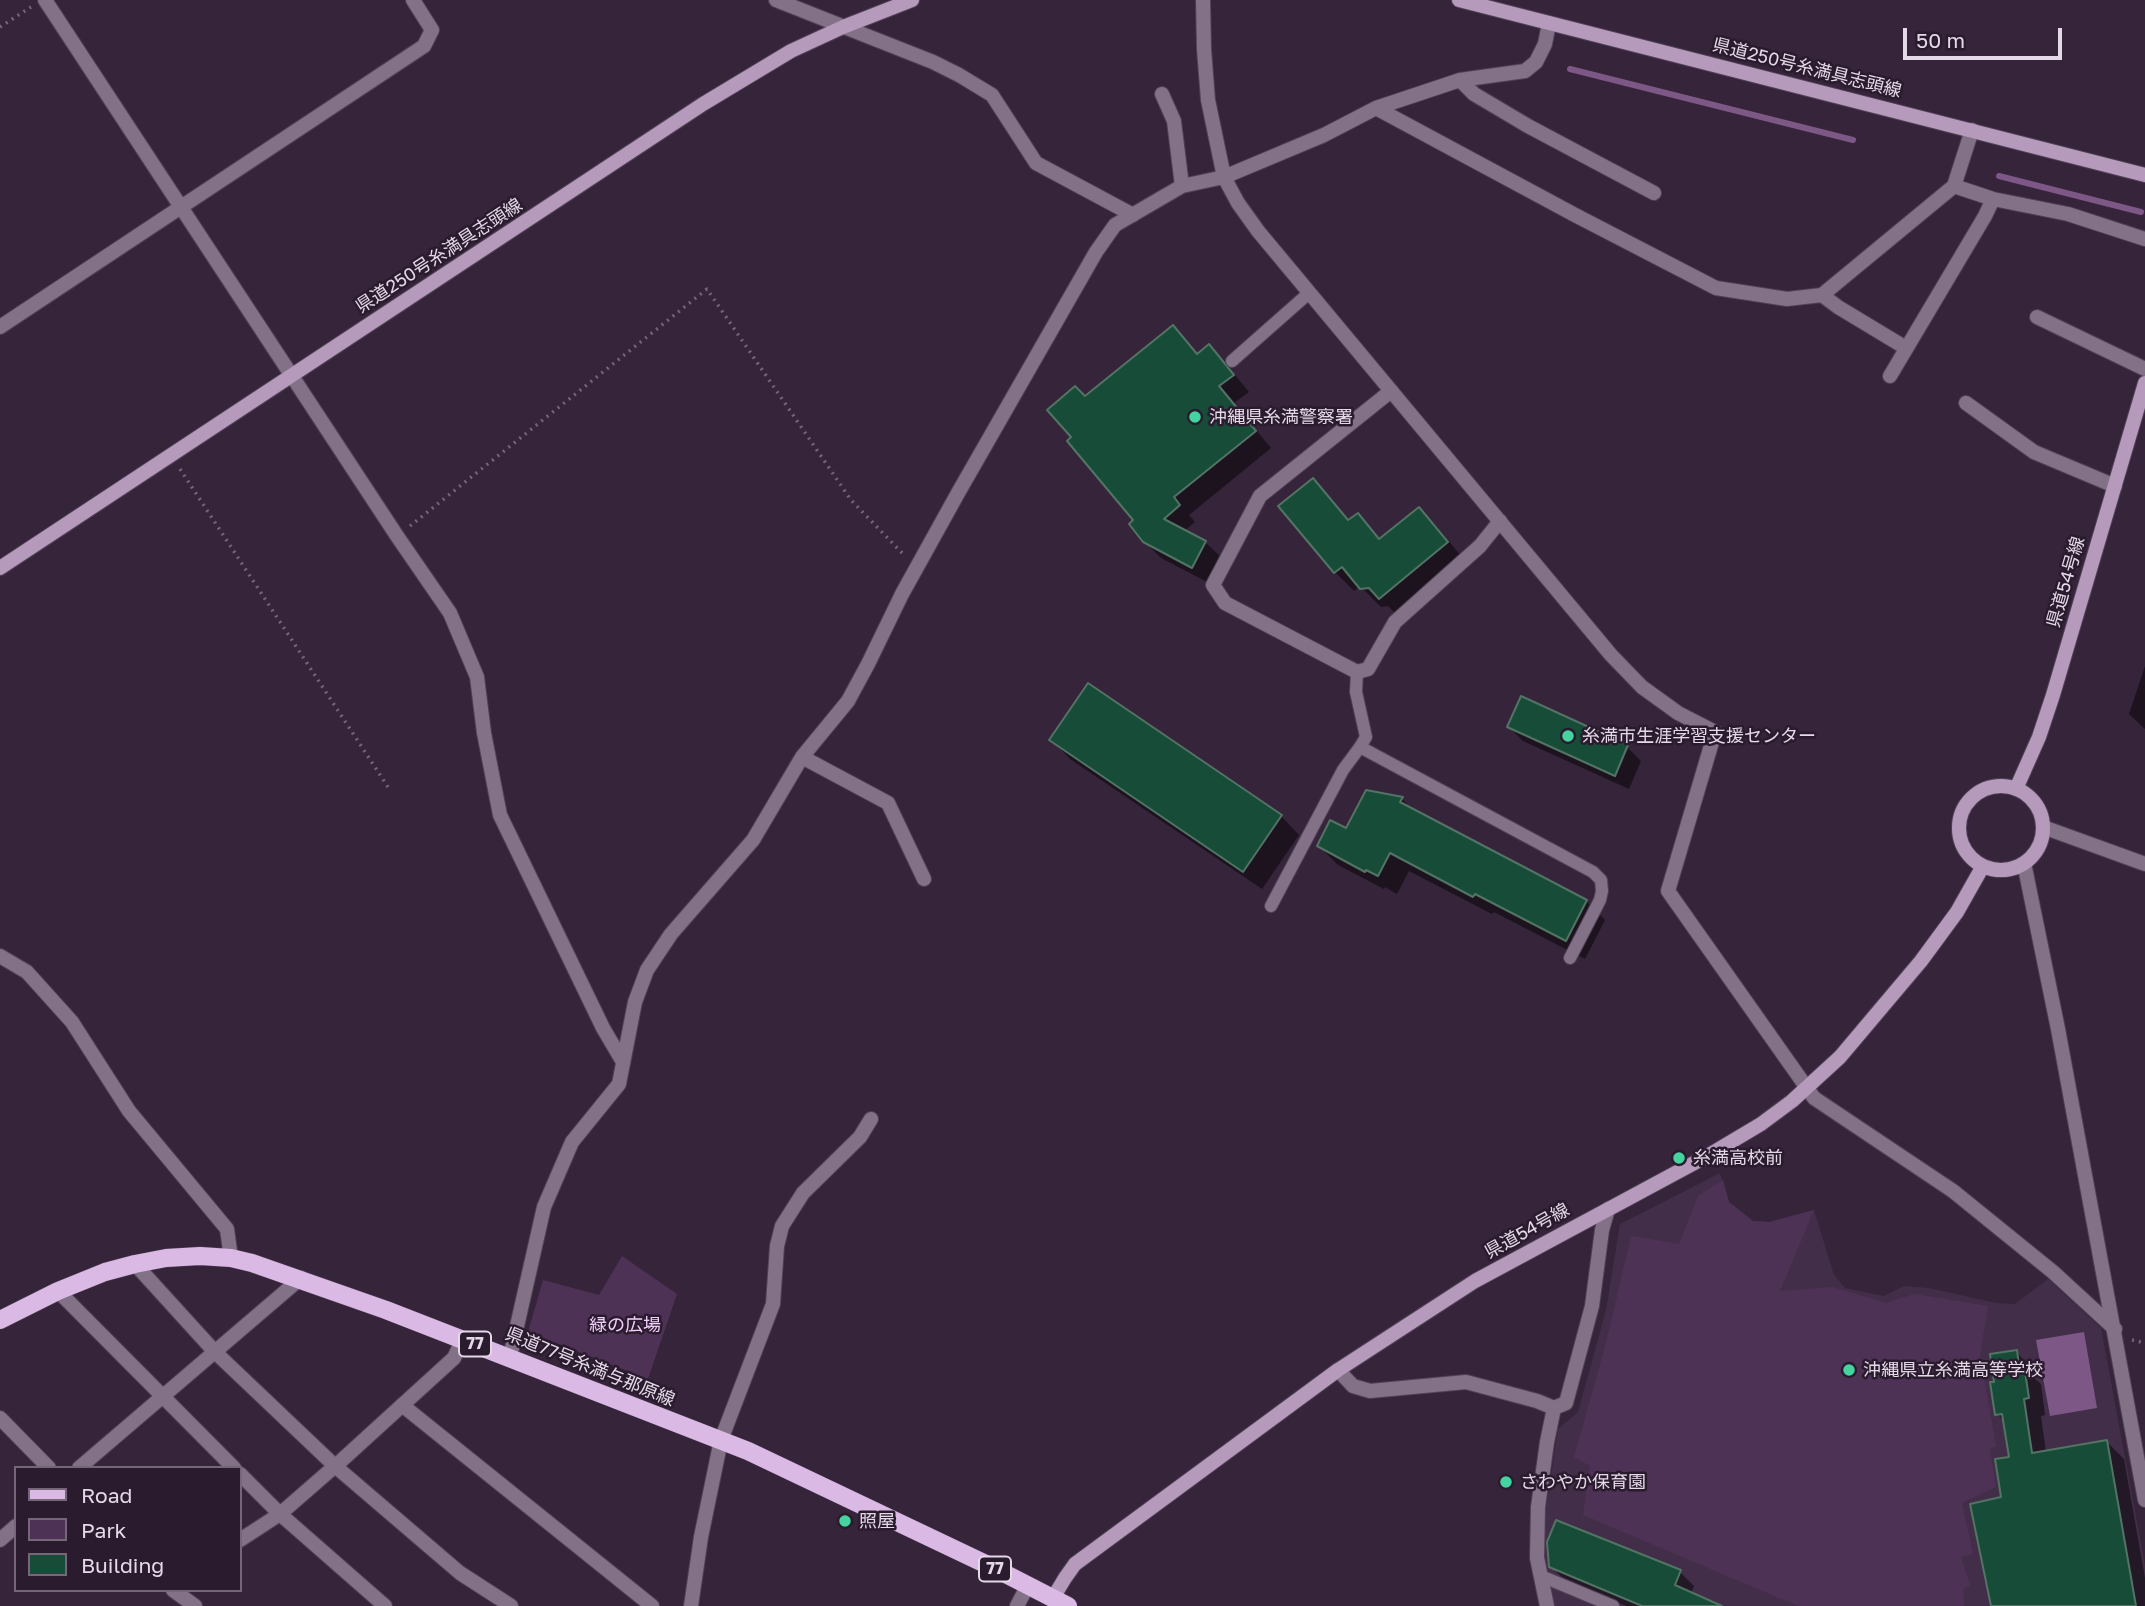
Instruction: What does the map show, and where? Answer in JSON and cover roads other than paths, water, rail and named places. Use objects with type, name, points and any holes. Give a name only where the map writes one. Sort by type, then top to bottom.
[{"type":"main road","name":"県道250号糸満具志頭線","points":[[0,568],[703,104],[791,51],[912,0]]},
{"type":"main road","name":"県道250号糸満具志頭線","points":[[1459,0],[2145,174]]},
{"type":"main road","name":"県道54号線","points":[[2016,789],[2039,737],[2053,695],[2145,383]]},
{"type":"main road","points":[[2002,786],[2016,789],[2035,804],[2041,815],[2041,841],[2035,854],[2011,869],[1997,870],[1983,866],[1971,858],[1963,846],[1959,832],[1960,818],[1975,795],[1988,788],[2002,786]]},
{"type":"main road","name":"県道54号線","points":[[1061,1602],[1075,1564],[1338,1370],[1475,1281],[1762,1124],[1807,1088],[1853,1043],[1921,961],[1957,912],[1983,866]]},
{"type":"main road","name":"県道77号糸満与那原線","points":[[0,1320],[58,1291],[105,1272],[135,1264],[166,1258],[200,1256],[231,1258],[252,1263],[301,1278],[463,1339],[721,1440],[1061,1602]]},
{"type":"street","points":[[46,0],[450,613],[477,677],[484,733],[500,815],[603,1028],[623,1062]]},
{"type":"street","points":[[0,327],[424,46],[432,30],[413,0]]},
{"type":"street","points":[[776,0],[933,62],[959,75],[992,95],[1036,163],[1133,215]]},
{"type":"street","points":[[1203,0],[1208,100],[1224,177],[1238,203],[1309,293],[1611,655],[1642,687],[1678,713],[1715,732],[1668,891],[1814,1098],[1953,1191],[2053,1272],[2115,1329]]},
{"type":"street","points":[[510,1357],[544,1207],[572,1142],[619,1084],[635,1002],[647,970],[671,934],[753,840],[802,757],[848,701],[917,568],[1096,251],[1115,225],[1182,187],[1224,177],[1324,135],[1376,108],[1460,80],[1525,71],[1536,62],[1545,44],[1549,23]]},
{"type":"street","points":[[1460,80],[1474,94],[1528,126],[1654,193]]},
{"type":"street","points":[[1161,94],[1174,121],[1182,187]]},
{"type":"street","points":[[1376,108],[1716,288],[1787,299],[1822,295],[1954,186],[1972,130]]},
{"type":"street","points":[[1954,186],[1993,199],[2068,214],[2145,239]]},
{"type":"street","points":[[1889,376],[1993,199]]},
{"type":"street","points":[[1822,295],[1906,348]]},
{"type":"street","points":[[2037,317],[2145,369]]},
{"type":"street","points":[[1391,391],[1260,496],[1213,584],[1224,603],[1357,672],[1368,669],[1395,622],[1480,546],[1500,521]]},
{"type":"street","points":[[1966,403],[2034,452],[2115,486]]},
{"type":"street","points":[[802,757],[888,803],[924,880]]},
{"type":"street","points":[[2043,827],[2145,864]]},
{"type":"street","points":[[2024,863],[2115,1329],[2145,1500]]},
{"type":"street","points":[[0,956],[27,972],[72,1022],[129,1111],[227,1229],[231,1258]]},
{"type":"street","points":[[691,1606],[701,1537],[721,1440],[773,1304],[777,1246],[782,1226],[803,1193],[860,1137],[871,1119]]},
{"type":"street","points":[[1547,1606],[1538,1558],[1538,1507],[1547,1442],[1555,1408],[1566,1402],[1592,1306],[1602,1230],[1608,1209]]},
{"type":"street","points":[[135,1264],[215,1352],[335,1466],[460,1573],[512,1606]]},
{"type":"street","points":[[81,1466],[301,1278]]},
{"type":"street","points":[[58,1291],[232,1466]]},
{"type":"street","points":[[242,1539],[280,1514],[335,1466],[454,1358],[463,1339]]},
{"type":"street","points":[[1338,1370],[1353,1386],[1370,1391],[1466,1382],[1555,1408]]},
{"type":"street","points":[[402,1405],[653,1606]]},
{"type":"street","points":[[0,1418],[47,1466]]},
{"type":"street","points":[[242,1476],[280,1514],[385,1606]]},
{"type":"street","points":[[0,1540],[14,1528]]},
{"type":"street","points":[[1017,1606],[1028,1585]]},
{"type":"street","points":[[178,1596],[195,1606]]},
{"type":"lane","points":[[1232,361],[1309,293]]},
{"type":"lane","points":[[1271,906],[1343,770],[1366,737],[1356,692],[1357,672]]},
{"type":"lane","points":[[1360,747],[1593,873],[1601,880],[1600,900],[1570,958]]},
{"type":"lane","points":[[1541,1576],[1613,1606]]},
{"type":"waterway","points":[[1570,69],[1853,140]]},
{"type":"waterway","points":[[1999,176],[2141,212]]},
{"type":"place","name":"沖縄県糸満警察署","points":[[1195,417]]},
{"type":"place","name":"糸満市生涯学習支援センター","points":[[1568,736]]},
{"type":"place","name":"糸満高校前","points":[[1679,1158]]},
{"type":"place","name":"沖縄県立糸満高等学校","points":[[1849,1370]]},
{"type":"place","name":"さわやか保育園","points":[[1506,1482]]},
{"type":"place","name":"照屋","points":[[845,1521]]},
{"type":"park label","name":"緑の広場","points":[[625,1325]]}]
